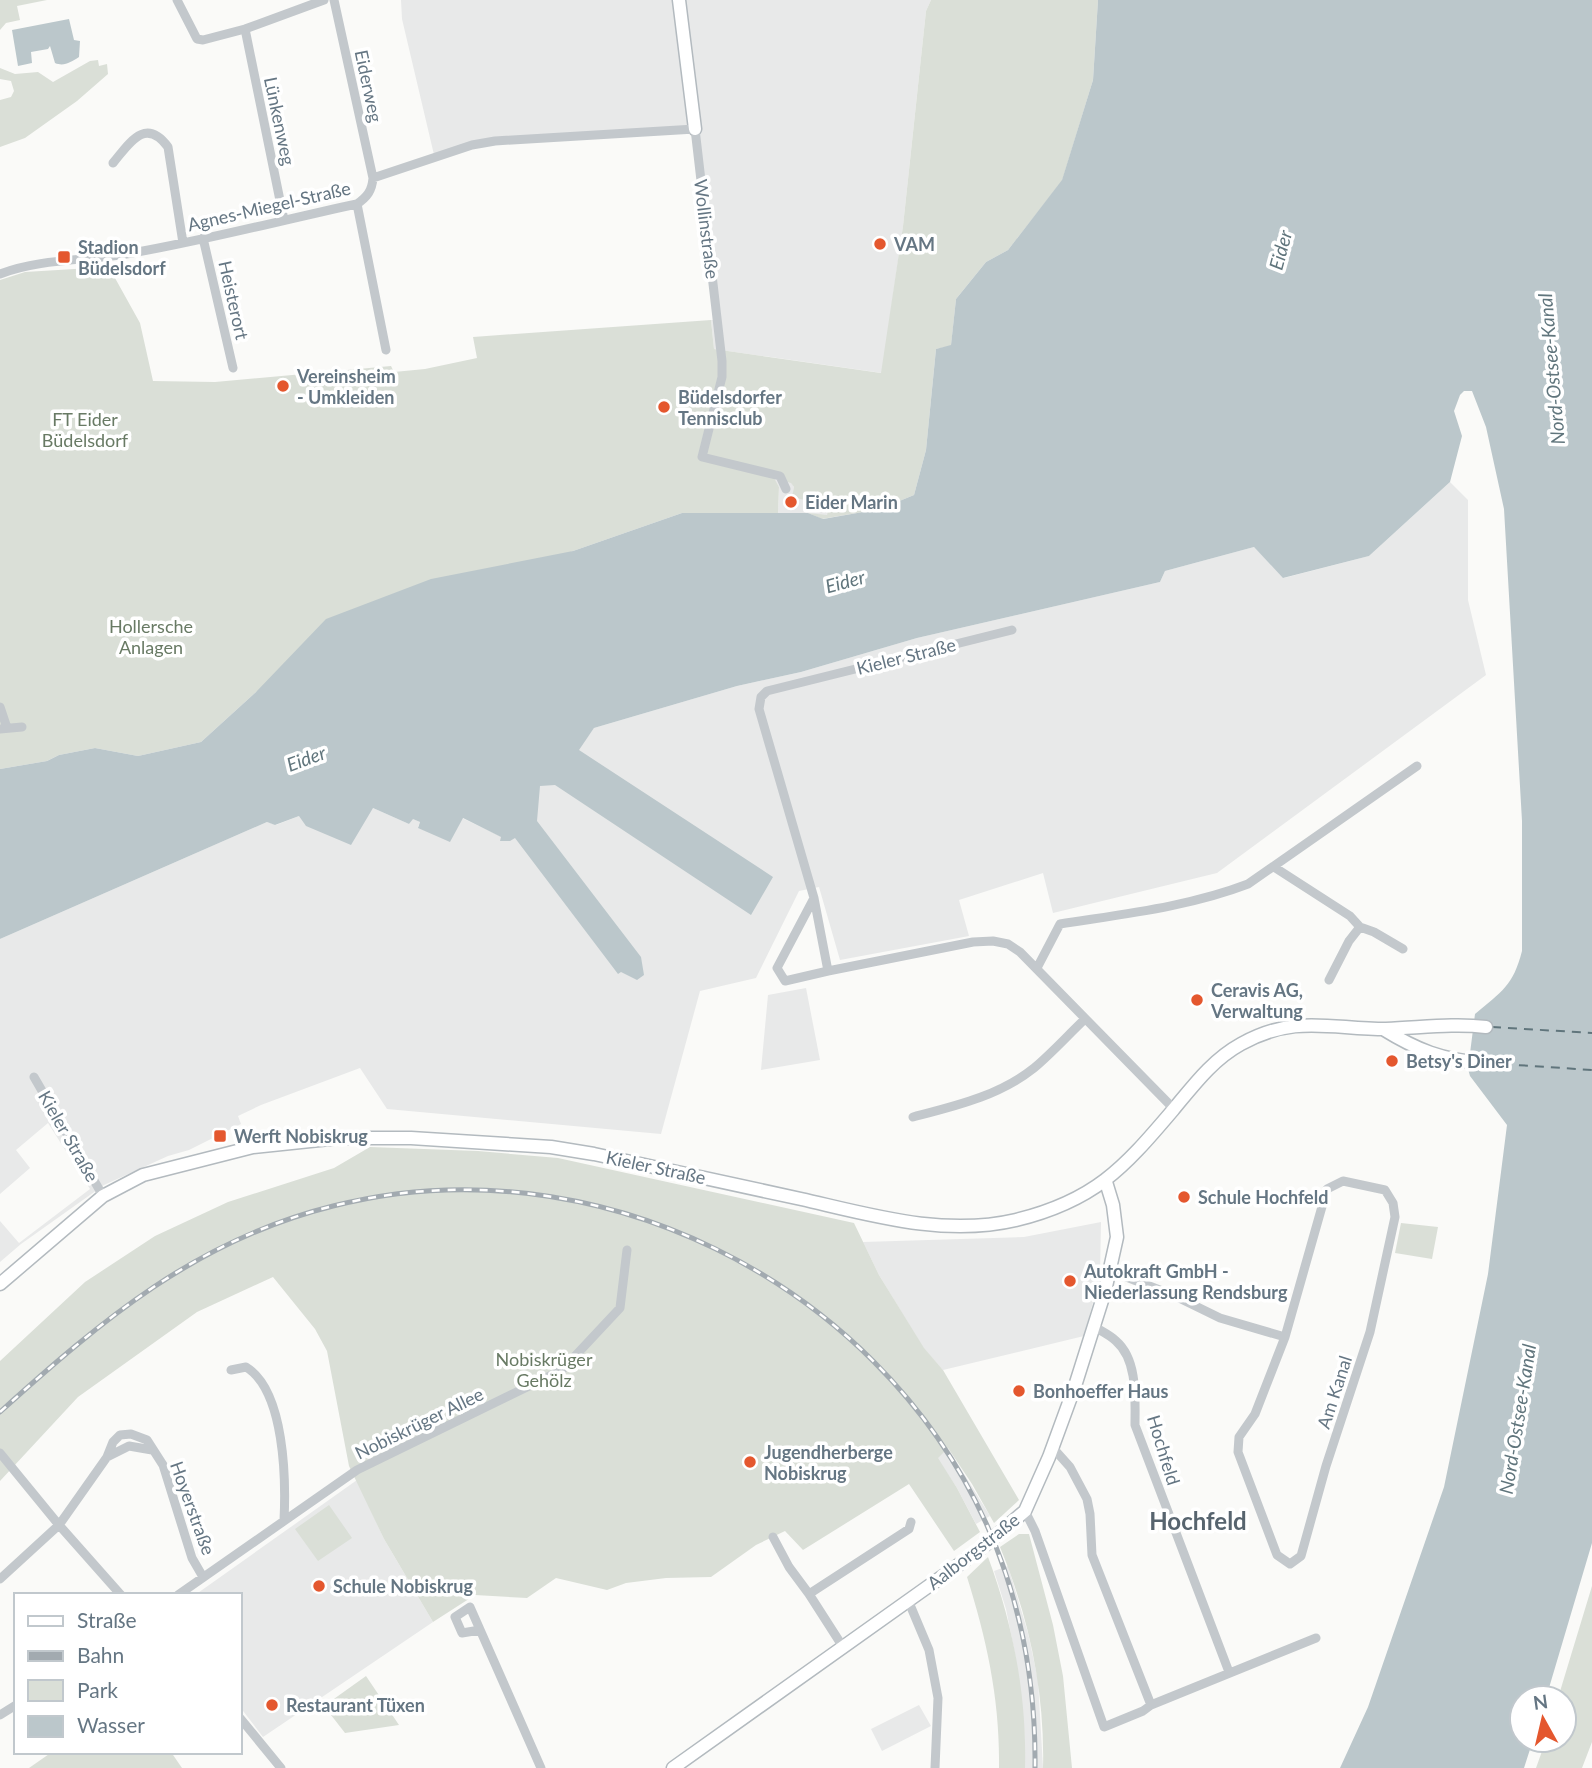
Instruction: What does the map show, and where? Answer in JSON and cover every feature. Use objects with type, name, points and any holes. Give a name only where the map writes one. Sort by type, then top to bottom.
[{"type":"main road","name":"Wollinstraße","points":[[679,0],[695,129]]},
{"type":"main road","name":"Kieler Straße","points":[[0,1284],[103,1196],[143,1175],[270,1144],[339,1138],[411,1138],[551,1147],[594,1154],[861,1213],[921,1224],[976,1226],[1036,1214],[1083,1196],[1106,1182],[1126,1164],[1196,1082],[1220,1059],[1238,1046],[1264,1034],[1305,1024],[1382,1029],[1468,1025],[1486,1027]]},
{"type":"main road","name":"Kieler Straße","points":[[1382,1029],[1408,1045],[1437,1056],[1483,1063]]},
{"type":"main road","name":"Aalborgstraße","points":[[673,1768],[978,1551],[1025,1511],[1052,1448],[1111,1271],[1117,1237],[1113,1205],[1106,1182]]},
{"type":"street","points":[[177,0],[197,39],[203,40],[245,29],[324,0]]},
{"type":"street","name":"Eiderweg","points":[[334,0],[373,178]]},
{"type":"street","name":"Lünkenweg","points":[[245,29],[284,220]]},
{"type":"street","name":"Agnes-Miegel-Straße","points":[[0,274],[42,264],[108,257],[183,243],[357,204],[372,188],[373,178],[472,145],[495,141],[695,129]]},
{"type":"street","name":"Wollinstraße","points":[[695,129],[722,361],[722,377],[702,457],[780,476],[786,489]]},
{"type":"street","points":[[113,163],[134,138],[145,133],[155,133],[161,137],[168,147],[183,243]]},
{"type":"street","points":[[357,204],[386,349]]},
{"type":"street","name":"Heisterort","points":[[203,238],[233,368]]},
{"type":"street","name":"Kieler Straße","points":[[828,971],[814,898],[759,709],[761,697],[767,691],[1012,630]]},
{"type":"street","points":[[0,707],[4,729],[22,727]]},
{"type":"street","points":[[1037,968],[1060,924],[1169,907],[1217,896],[1248,884],[1417,766]]},
{"type":"street","points":[[1274,867],[1350,916],[1360,927],[1403,949]]},
{"type":"street","points":[[814,898],[777,968],[785,981],[973,942],[993,941],[1008,944],[1037,968],[1174,1109]]},
{"type":"street","points":[[1329,980],[1349,941],[1360,927]]},
{"type":"street","points":[[914,1117],[971,1101],[1013,1082],[1033,1069],[1085,1019]]},
{"type":"street","name":"Kieler Straße","points":[[34,1077],[103,1196]]},
{"type":"street","name":"Am Kanal","points":[[1343,1181],[1385,1190],[1393,1203],[1395,1217],[1370,1332],[1326,1466],[1301,1556],[1290,1564],[1277,1555],[1238,1452],[1239,1437],[1255,1414],[1285,1337],[1327,1189],[1343,1181]]},
{"type":"street","name":"Nobiskrüger Allee","points":[[180,1593],[357,1470],[562,1370],[620,1308],[627,1250]]},
{"type":"street","points":[[1111,1271],[1175,1296],[1220,1318],[1285,1337]]},
{"type":"street","name":"Hochfeld","points":[[1093,1326],[1118,1342],[1126,1357],[1135,1382],[1135,1425],[1229,1672]]},
{"type":"street","points":[[231,1370],[246,1367],[257,1377],[278,1425],[284,1453],[286,1483],[284,1521]]},
{"type":"street","name":"Hoyerstraße","points":[[0,1579],[59,1525],[107,1457],[129,1446],[152,1450],[163,1465],[192,1558],[203,1577]]},
{"type":"street","points":[[1052,1448],[1070,1467],[1087,1499],[1092,1556],[1151,1705]]},
{"type":"street","points":[[0,1453],[119,1593]]},
{"type":"street","points":[[1025,1511],[1035,1531],[1104,1727],[1229,1672],[1316,1638]]},
{"type":"street","points":[[809,1594],[909,1530],[911,1522]]},
{"type":"street","points":[[773,1537],[789,1567],[843,1647]]},
{"type":"street","points":[[908,1600],[929,1650],[938,1698],[935,1768]]},
{"type":"street","points":[[480,1630],[541,1768]]},
{"type":"street","points":[[242,1720],[281,1768]]},
{"type":"shaded area","points":[[401,0],[931,0],[926,11],[903,226],[882,373],[714,349],[711,320],[716,320],[694,130],[495,141],[435,159],[402,19]]},
{"type":"shaded area","points":[[773,478],[791,482],[794,487],[793,497],[830,506],[827,516],[778,513],[779,487]]},
{"type":"shaded area","points":[[1450,482],[1468,500],[1468,600],[1486,675],[1217,873],[1053,913],[1043,873],[959,900],[969,936],[840,960],[819,887],[799,891],[756,978],[700,991],[661,1134],[387,1109],[360,1068],[261,1105],[238,1116],[241,1124],[189,1150],[168,1156],[104,1185],[0,1262],[0,1221],[19,1243],[90,1189],[48,1123],[16,1150],[30,1168],[0,1194],[0,939],[267,822],[276,825],[299,816],[373,808],[409,824],[412,818],[420,822],[418,827],[450,841],[462,818],[502,837],[540,786],[578,750],[594,728],[917,638],[1160,582],[1165,571],[1254,547],[1284,578],[1369,556]]},
{"type":"shaded area","points":[[806,988],[820,1060],[761,1070],[768,995]]},
{"type":"shaded area","points":[[1101,1222],[1100,1276],[1084,1336],[943,1370],[924,1349],[879,1275],[863,1242],[1024,1237]]},
{"type":"shaded area","points":[[937,1430],[990,1516],[976,1524],[937,1458]]},
{"type":"shaded area","name":"Schule Nobiskrug","points":[[357,1480],[384,1539],[433,1622],[263,1737],[242,1710],[242,1593],[198,1593]]},
{"type":"shaded area","points":[[1008,1566],[1028,1633],[1038,1680],[1043,1768],[1025,1768],[1024,1725],[1015,1654],[1006,1609],[994,1571]]},
{"type":"shaded area","points":[[919,1705],[931,1726],[882,1751],[871,1729]]},
{"type":"green space","points":[[0,0],[47,0],[17,6],[20,20],[6,23],[0,30]]},
{"type":"green space","points":[[931,0],[1098,0],[1093,80],[1062,181],[1008,250],[986,262],[956,299],[951,346],[936,349],[926,450],[914,495],[880,509],[822,519],[808,513],[827,515],[829,506],[792,497],[794,487],[791,483],[774,478],[779,487],[778,513],[682,513],[573,551],[256,692],[201,742],[138,756],[95,748],[59,755],[47,761],[0,769],[0,280],[25,272],[91,268],[115,278],[140,323],[153,381],[215,382],[391,366],[394,372],[425,369],[477,358],[473,337],[711,320],[714,349],[881,373],[903,226],[926,11]]},
{"type":"green space","points":[[98,60],[99,66],[107,64],[108,74],[77,101],[25,138],[0,147],[0,100],[11,97],[14,91],[11,81],[0,79],[0,68],[15,74],[38,72],[53,82],[90,61]]},
{"type":"green space","name":"Nobiskrüger Gehölz","points":[[370,1147],[478,1151],[558,1158],[854,1223],[879,1275],[924,1348],[943,1370],[1019,1500],[994,1523],[948,1448],[938,1458],[980,1532],[954,1551],[909,1484],[803,1550],[785,1531],[756,1545],[711,1577],[666,1578],[626,1583],[607,1590],[556,1578],[527,1598],[475,1595],[433,1622],[384,1539],[349,1466],[327,1351],[315,1329],[273,1277],[197,1312],[78,1397],[0,1481],[0,1361],[85,1282],[155,1236],[228,1202],[334,1168]]},
{"type":"green space","points":[[1401,1223],[1438,1227],[1432,1259],[1395,1253]]},
{"type":"green space","points":[[329,1505],[352,1538],[318,1561],[295,1529]]},
{"type":"green space","points":[[1019,1534],[1029,1534],[1053,1625],[1063,1676],[1072,1768],[1043,1768],[1041,1711],[1033,1655],[1019,1600],[1000,1547]]},
{"type":"green space","points":[[988,1557],[1005,1608],[1017,1661],[1024,1714],[1025,1768],[999,1768],[997,1718],[991,1671],[967,1577]]},
{"type":"green space","points":[[1592,1586],[1592,1742],[1582,1768],[1536,1768],[1541,1754],[1578,1754],[1578,1684],[1562,1684]]},
{"type":"green space","points":[[366,1676],[399,1725],[345,1733],[324,1706]]},
{"type":"green space","points":[[49,1754],[172,1754],[182,1768],[29,1768]]},
{"type":"water","points":[[1098,0],[1592,0],[1592,1543],[1550,1684],[1508,1684],[1508,1754],[1528,1754],[1524,1768],[1340,1768],[1368,1707],[1444,1487],[1488,1274],[1507,1125],[1470,1076],[1468,1069],[1475,1014],[1510,980],[1522,951],[1522,821],[1504,509],[1486,427],[1472,391],[1464,391],[1460,395],[1454,411],[1462,436],[1450,482],[1369,556],[1283,578],[1254,547],[1165,571],[1160,582],[917,638],[594,728],[579,750],[773,877],[751,915],[555,785],[540,786],[537,821],[641,957],[644,975],[637,980],[621,972],[618,974],[515,838],[500,841],[501,837],[463,818],[450,842],[418,828],[420,822],[413,819],[409,824],[373,808],[351,845],[306,826],[299,816],[275,825],[267,822],[0,939],[0,769],[47,761],[59,755],[95,748],[138,756],[201,742],[256,692],[326,619],[431,579],[573,551],[682,513],[808,513],[823,519],[880,509],[914,495],[926,450],[936,349],[951,345],[956,299],[986,262],[1008,250],[1062,180],[1093,80]]},
{"type":"water","points":[[69,19],[74,40],[80,41],[79,57],[64,64],[55,63],[50,46],[48,49],[31,52],[32,63],[18,66],[12,30]]},
{"type":"ferry route","points":[[1492,1027],[1592,1033]]},
{"type":"ferry route","points":[[1487,1063],[1592,1070]]},
{"type":"railway","points":[[0,1412],[76,1346],[153,1287],[194,1262],[284,1221],[333,1206],[431,1191],[528,1194],[624,1213],[715,1249],[799,1299],[874,1362],[937,1437],[986,1523],[1009,1582],[1029,1674],[1035,1768]]},
{"type":"place","name":"VAM","points":[[880,244]]},
{"type":"place","name":"Stadion Büdelsdorf","points":[[64,257]]},
{"type":"place","name":"Vereinsheim - Umkleiden","points":[[283,386]]},
{"type":"place","name":"Büdelsdorfer Tennisclub","points":[[664,407]]},
{"type":"place","name":"Eider Marin","points":[[791,502]]},
{"type":"place","name":"Ceravis AG, Verwaltung","points":[[1197,1000]]},
{"type":"place","name":"Betsy's Diner","points":[[1392,1061]]},
{"type":"place","name":"Werft Nobiskrug","points":[[220,1136]]},
{"type":"place","name":"Schule Hochfeld","points":[[1184,1197]]},
{"type":"place","name":"Autokraft GmbH - Niederlassung Rendsburg","points":[[1070,1281]]},
{"type":"place","name":"Bonhoeffer Haus","points":[[1019,1391]]},
{"type":"place","name":"Jugendherberge Nobiskrug","points":[[750,1462]]},
{"type":"place","name":"Schule Nobiskrug","points":[[319,1586]]},
{"type":"place","name":"Restaurant Tüxen","points":[[272,1705]]},
{"type":"district","name":"Hochfeld","points":[[1198,1520]]},
{"type":"water label","name":"Eider","points":[[1280,250]]},
{"type":"water label","name":"Nord-Ostsee-Kanal","points":[[1551,369]]},
{"type":"water label","name":"Eider","points":[[845,581]]},
{"type":"water label","name":"Eider","points":[[306,758]]},
{"type":"water label","name":"Nord-Ostsee-Kanal","points":[[1517,1419]]},
{"type":"park label","name":"FT Eider Büdelsdorf","points":[[85,429]]},
{"type":"park label","name":"Hollersche Anlagen","points":[[151,636]]}]
